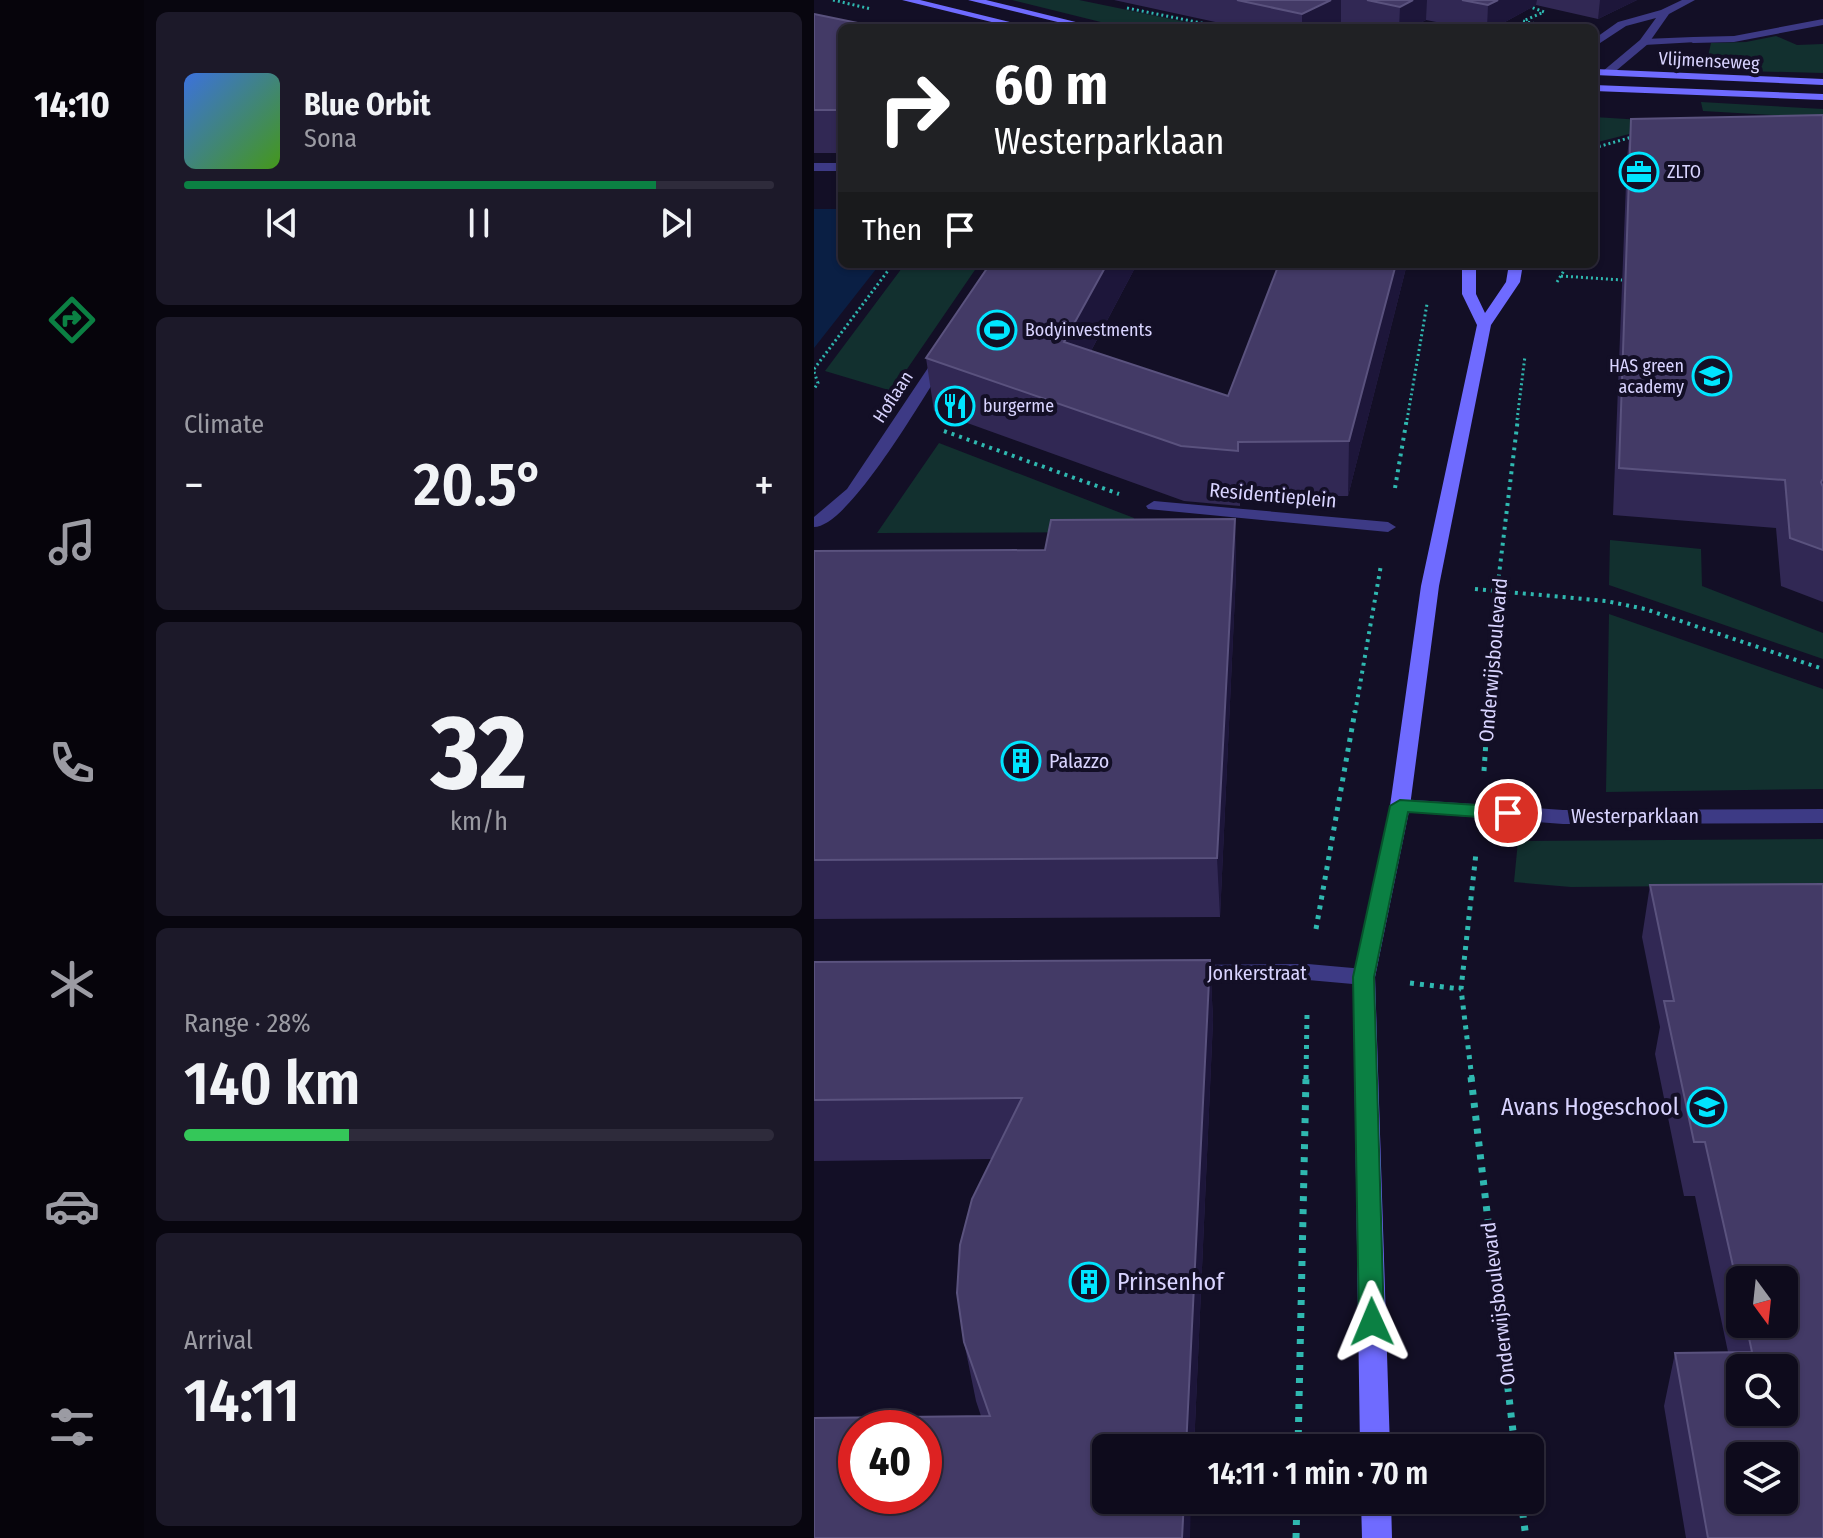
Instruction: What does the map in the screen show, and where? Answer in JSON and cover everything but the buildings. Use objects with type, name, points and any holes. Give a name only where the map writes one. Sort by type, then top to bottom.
[{"type":"street","points":[[907,0],[1012,24]]},
{"type":"street","points":[[973,0],[1078,24]]},
{"type":"street","points":[[1598,41],[1622,24],[1665,12],[1690,0]]},
{"type":"street","points":[[1598,83],[1644,42],[1665,12]]},
{"type":"street","points":[[1644,42],[1734,39],[1823,22]]},
{"type":"street","name":"Vlijmenseweg","points":[[1598,72],[1823,82]]},
{"type":"street","name":"Vlijmenseweg","points":[[1598,87],[1823,97]]},
{"type":"street","points":[[814,167],[838,167]]},
{"type":"street","points":[[1469,268],[1469,294],[1484,325]]},
{"type":"street","points":[[1375,1434],[1364,977],[1400,806],[1430,586],[1484,325],[1513,282],[1515,268]]},
{"type":"street","name":"Hoflaan","points":[[814,522],[820,522],[853,492],[953,340]]},
{"type":"street","name":"Residentieplein","points":[[1154,506],[1388,527]]},
{"type":"street","name":"Westerparklaan","points":[[1400,806],[1563,817],[1823,816]]},
{"type":"street","name":"Jonkerstraat","points":[[1165,973],[1308,972],[1364,977]]},
{"type":"street","points":[[1376,1514],[1377,1538]]},
{"type":"path","points":[[1515,2],[1544,12],[1523,21],[1536,24]]},
{"type":"path","points":[[1118,6],[1206,24]]},
{"type":"path","points":[[1598,147],[1632,137]]},
{"type":"path","points":[[814,389],[818,383],[814,370],[890,268]]},
{"type":"path","points":[[1553,289],[1566,268]]},
{"type":"path","points":[[1561,276],[1622,280]]},
{"type":"path","name":"Onderwijsboulevard","points":[[1513,1434],[1461,989],[1481,810],[1497,591],[1526,344]]},
{"type":"path","points":[[941,430],[1154,506]]},
{"type":"path","points":[[1497,591],[1606,601],[1645,609],[1823,669]]},
{"type":"path","points":[[1298,1434],[1308,972],[1341,799]]},
{"type":"path","points":[[1296,1538],[1297,1514]]},
{"type":"path","points":[[1523,1514],[1526,1538]]},
{"type":"green space","points":[[1012,0],[1079,0],[1196,24],[1109,24]]},
{"type":"green space","points":[[1776,36],[1797,45],[1823,44],[1823,73],[1705,70],[1711,43],[1746,42]]},
{"type":"green space","points":[[1701,102],[1823,109],[1823,118],[1703,111]]},
{"type":"green space","points":[[1598,117],[1659,121],[1645,130],[1598,142]]},
{"type":"green space","points":[[902,268],[976,268],[892,391],[825,371]]},
{"type":"green space","points":[[939,443],[1134,518],[1133,532],[877,533]]},
{"type":"green space","points":[[1610,540],[1701,549],[1702,586],[1823,633],[1823,659],[1609,585]]},
{"type":"green space","points":[[1609,614],[1823,689],[1823,789],[1606,792]]},
{"type":"green space","points":[[1823,839],[1823,885],[1571,887],[1514,882],[1518,841]]},
{"type":"water","points":[[814,209],[838,209],[838,268],[877,268],[814,348]]},
{"type":"place","name":"ZLTO","points":[[1639,172]]},
{"type":"place","name":"Bodyinvestments","points":[[997,330]]},
{"type":"place","name":"HAS green academy","points":[[1712,376]]},
{"type":"place","name":"burgerme","points":[[955,406]]},
{"type":"place","name":"Palazzo","points":[[1021,761]]},
{"type":"place","name":"Avans Hogeschool","points":[[1707,1107]]},
{"type":"place","name":"Prinsenhof","points":[[1089,1282]]},
{"type":"route","points":[[1372,1322],[1364,977],[1400,806],[1508,813]]}]
